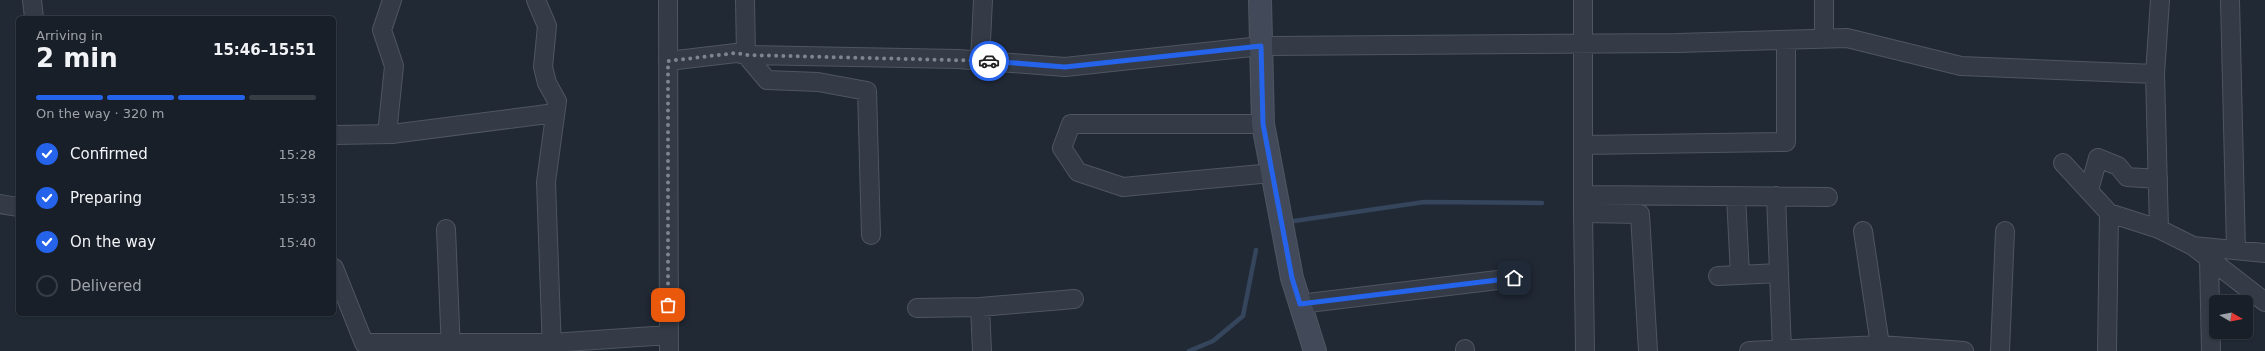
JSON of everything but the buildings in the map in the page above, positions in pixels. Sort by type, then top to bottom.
[{"type":"main road","points":[[1260,0],[1263,124],[1292,278],[1315,351]]},
{"type":"street","points":[[32,0],[34,16]]},
{"type":"street","points":[[387,134],[394,66],[382,30],[392,0]]},
{"type":"street","points":[[536,0],[547,26],[543,67],[547,83],[557,100],[546,182],[552,347]]},
{"type":"street","points":[[336,273],[364,343],[451,348],[552,347],[669,343],[668,0]]},
{"type":"street","points":[[745,0],[746,55],[767,80],[818,82],[867,91],[871,235]]},
{"type":"street","points":[[980,61],[983,0]]},
{"type":"street","points":[[1583,0],[1582,43],[1585,351]]},
{"type":"street","points":[[1824,0],[1824,39]]},
{"type":"street","points":[[2159,229],[2156,74],[2160,0]]},
{"type":"street","points":[[2230,0],[2236,250]]},
{"type":"street","points":[[668,61],[736,53],[746,55],[980,61],[1065,67],[1261,46],[1582,43],[1847,38],[1961,66],[2156,74]]},
{"type":"street","points":[[1583,145],[1786,142],[1786,40]]},
{"type":"street","points":[[336,135],[387,134],[556,113]]},
{"type":"street","points":[[1263,124],[1071,124],[1062,148],[1078,172],[1123,187],[1272,173]]},
{"type":"street","points":[[2089,190],[2098,158],[2118,166],[2127,177],[2158,179]]},
{"type":"street","points":[[2063,163],[2110,214],[2159,229],[2193,246],[2265,302]]},
{"type":"street","points":[[1583,195],[1828,197]]},
{"type":"street","points":[[1736,196],[1740,275]]},
{"type":"street","points":[[1776,196],[1782,350]]},
{"type":"street","points":[[0,204],[16,207]]},
{"type":"street","points":[[1583,213],[1640,214],[1648,351]]},
{"type":"street","points":[[2107,351],[2110,214]]},
{"type":"street","points":[[446,229],[451,348]]},
{"type":"street","points":[[1863,231],[1880,348]]},
{"type":"street","points":[[2000,351],[2005,232]]},
{"type":"street","points":[[2193,246],[2265,253]]},
{"type":"street","points":[[2209,259],[2212,351]]},
{"type":"street","points":[[1718,276],[1779,273]]},
{"type":"street","points":[[1300,304],[1514,278]]},
{"type":"street","points":[[917,308],[980,307],[1074,298]]},
{"type":"street","points":[[980,307],[982,351]]},
{"type":"street","points":[[1749,351],[1880,348],[1964,351]]},
{"type":"waterway","points":[[1294,221],[1424,202],[1542,203]]},
{"type":"waterway","points":[[1189,351],[1213,341],[1243,316],[1256,250]]},
{"type":"way so far","points":[[668,305],[668,61],[736,53],[746,55],[958,59],[989,61]]},
{"type":"route","points":[[989,61],[1065,67],[1261,46],[1263,124],[1292,278],[1300,304],[1514,278]]}]
